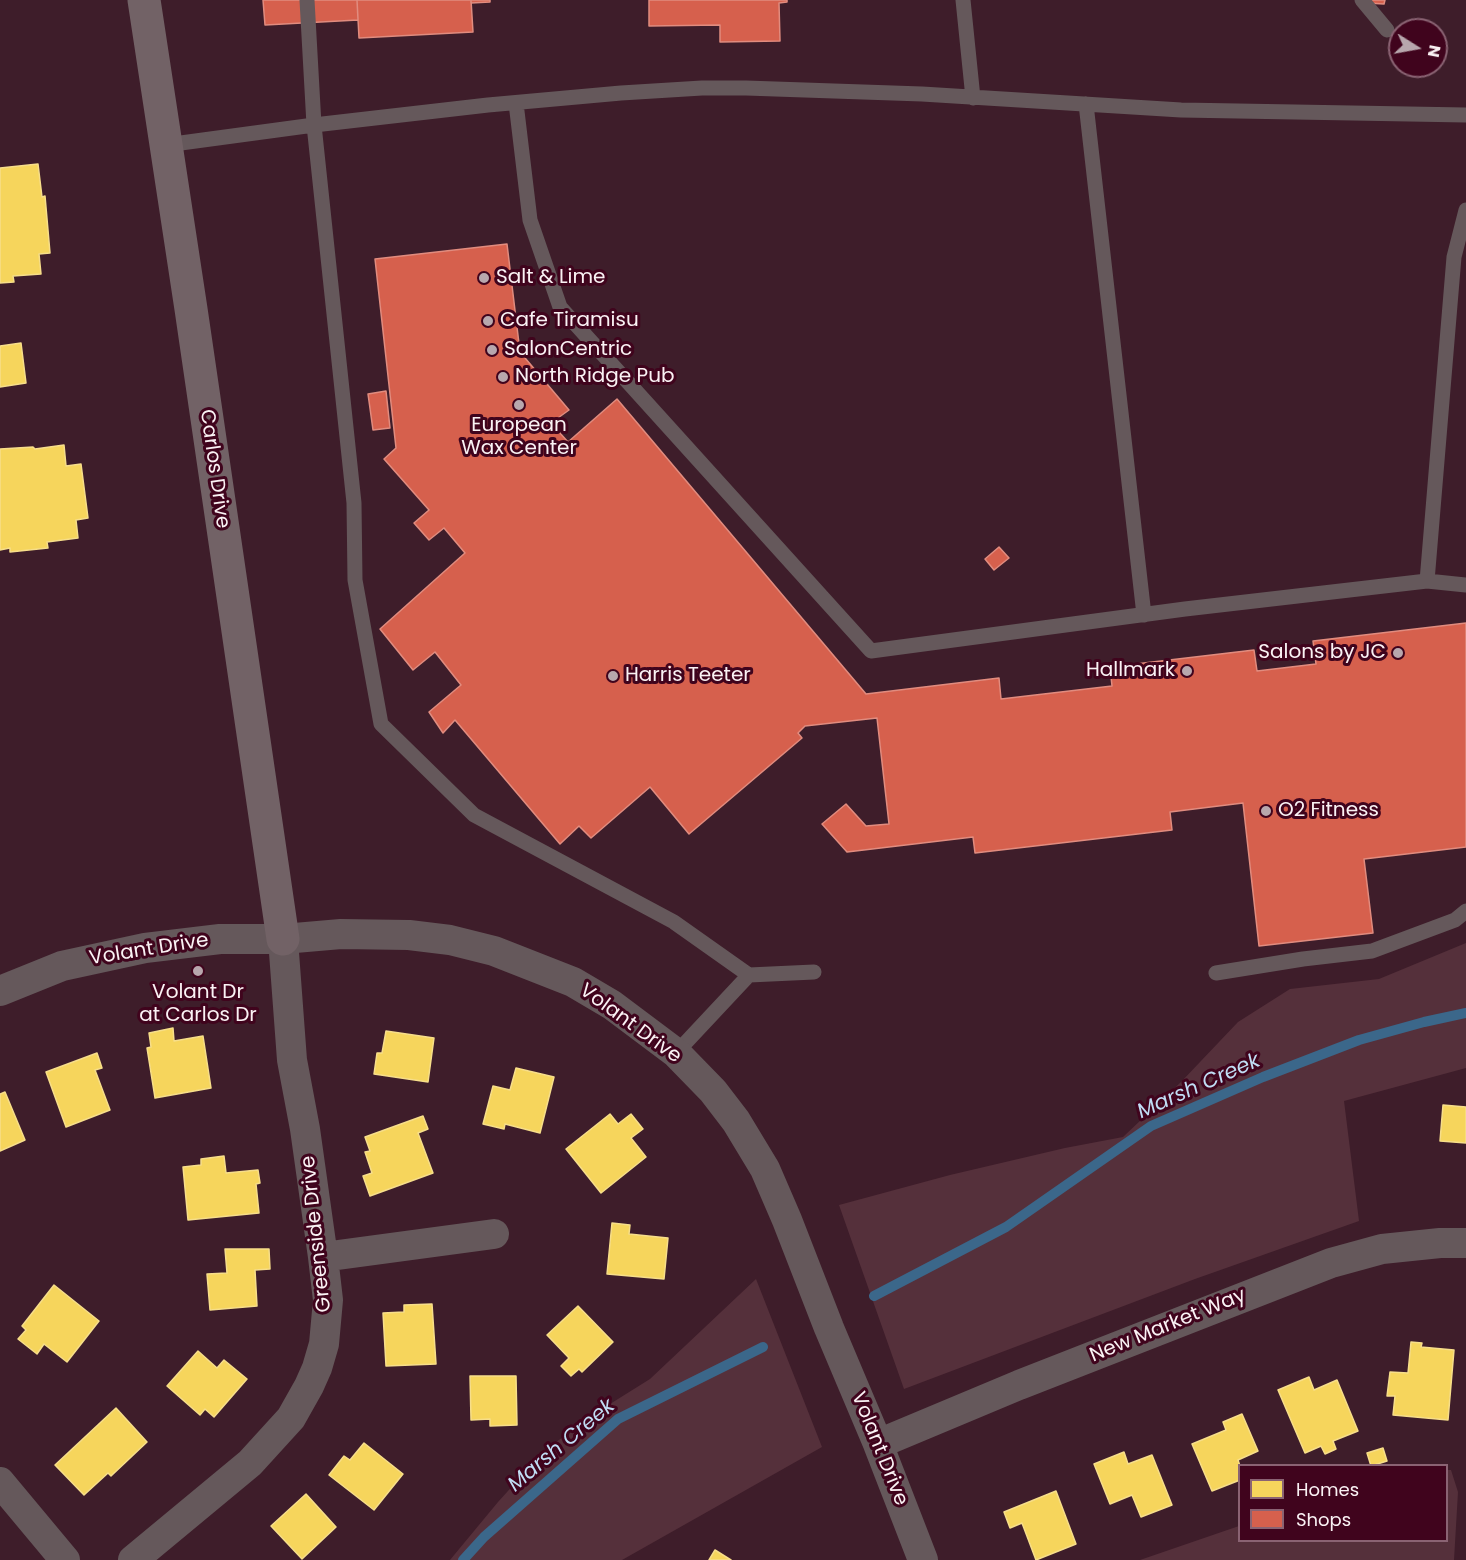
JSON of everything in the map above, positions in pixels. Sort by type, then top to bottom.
[{"type":"street","name":"Carlos Drive","points":[[144,0],[283,939]]},
{"type":"street","name":"Volant Drive","points":[[0,991],[62,966],[145,948],[220,939],[283,939],[341,934],[410,934],[450,940],[494,951],[573,982],[612,1005],[676,1053],[713,1091],[736,1121],[765,1169],[923,1560]]},
{"type":"street","name":"Greenside Drive","points":[[133,1560],[250,1462],[291,1418],[313,1377],[324,1344],[328,1300],[305,1129],[292,1060],[283,939]]},
{"type":"street","points":[[323,1257],[494,1234]]},
{"type":"street","name":"New Market Way","points":[[878,1444],[1018,1385],[1331,1263],[1382,1250],[1440,1243],[1466,1243]]},
{"type":"street","points":[[0,1482],[65,1560]]},
{"type":"lane","points":[[307,0],[314,125],[354,503],[355,580],[381,724],[474,815],[674,922],[749,975],[814,972]]},
{"type":"lane","points":[[963,0],[973,98]]},
{"type":"lane","points":[[1362,0],[1387,30]]},
{"type":"lane","points":[[166,145],[314,125],[516,103],[702,88],[912,94],[1214,111],[1466,115]]},
{"type":"lane","points":[[516,103],[530,220],[560,307],[871,651],[1427,581],[1466,585]]},
{"type":"lane","points":[[1086,104],[1144,615]]},
{"type":"lane","points":[[1427,581],[1454,257],[1466,210]]},
{"type":"lane","points":[[1216,973],[1372,951],[1455,920],[1466,911]]},
{"type":"lane","points":[[676,1053],[749,975]]},
{"type":"shaded area","points":[[1466,943],[1466,1068],[1344,1101],[1359,1221],[1195,1279],[904,1389],[839,1205],[950,1175],[1123,1137],[1181,1082],[1238,1022],[1290,989],[1379,979]]},
{"type":"shaded area","points":[[756,1279],[822,1447],[622,1560],[450,1560],[545,1450],[602,1409],[650,1379]]},
{"type":"shaded area","points":[[1448,1470],[1451,1470],[1458,1492],[1454,1560],[1140,1560],[1238,1526],[1238,1542],[1448,1542]]},
{"type":"building: Homes","points":[[38,164],[42,197],[45,196],[50,253],[39,254],[41,274],[13,276],[14,282],[0,283],[0,168]]},
{"type":"building: Homes","points":[[21,343],[26,383],[0,387],[0,346]]},
{"type":"building: Homes","points":[[64,445],[66,466],[81,464],[88,518],[76,520],[78,538],[47,542],[48,548],[10,552],[10,548],[0,550],[0,449],[33,447],[35,449]]},
{"type":"building: Homes","points":[[173,1028],[174,1041],[203,1036],[211,1088],[155,1098],[147,1048],[151,1047],[149,1033]]},
{"type":"building: Homes","points":[[386,1031],[434,1038],[428,1082],[374,1074],[377,1053],[382,1053]]},
{"type":"building: Homes","points":[[97,1053],[102,1068],[95,1070],[110,1110],[66,1127],[46,1072]]},
{"type":"building: Homes","points":[[516,1068],[554,1077],[540,1133],[505,1124],[504,1129],[483,1124],[493,1086],[510,1090]]},
{"type":"building: Homes","points":[[5,1092],[25,1140],[0,1151],[0,1094]]},
{"type":"building: Homes","points":[[1443,1105],[1466,1107],[1466,1143],[1440,1141]]},
{"type":"building: Homes","points":[[610,1114],[618,1124],[631,1114],[643,1129],[631,1138],[646,1157],[601,1193],[566,1149]]},
{"type":"building: Homes","points":[[423,1116],[428,1129],[418,1133],[433,1173],[370,1196],[363,1176],[372,1173],[365,1152],[370,1151],[365,1137]]},
{"type":"building: Homes","points":[[224,1156],[226,1173],[258,1170],[260,1183],[256,1184],[259,1213],[188,1220],[183,1167],[201,1165],[201,1159]]},
{"type":"building: Homes","points":[[612,1223],[630,1225],[629,1234],[668,1238],[664,1279],[607,1274]]},
{"type":"building: Homes","points":[[225,1249],[269,1249],[270,1269],[255,1270],[257,1306],[210,1310],[207,1274],[227,1273]]},
{"type":"building: Homes","points":[[54,1285],[99,1321],[67,1362],[44,1344],[37,1354],[18,1339],[26,1330],[22,1326]]},
{"type":"building: Homes","points":[[432,1304],[436,1364],[386,1366],[383,1313],[404,1312],[404,1305]]},
{"type":"building: Homes","points":[[578,1306],[613,1342],[582,1372],[579,1369],[571,1376],[561,1366],[569,1358],[547,1335]]},
{"type":"building: Homes","points":[[1411,1342],[1422,1343],[1421,1347],[1454,1350],[1448,1420],[1393,1415],[1395,1396],[1387,1396],[1390,1372],[1408,1373]]},
{"type":"building: Homes","points":[[198,1351],[217,1368],[224,1360],[247,1379],[214,1417],[205,1409],[200,1415],[167,1386]]},
{"type":"building: Homes","points":[[470,1376],[516,1376],[517,1425],[490,1426],[490,1419],[471,1420]]},
{"type":"building: Homes","points":[[1309,1377],[1314,1390],[1337,1380],[1358,1431],[1333,1441],[1336,1449],[1325,1454],[1321,1446],[1305,1453],[1278,1390]]},
{"type":"building: Homes","points":[[116,1408],[147,1442],[111,1476],[108,1473],[84,1495],[55,1465]]},
{"type":"building: Homes","points":[[1242,1414],[1258,1451],[1238,1460],[1238,1481],[1212,1491],[1192,1444],[1226,1430],[1223,1422]]},
{"type":"building: Homes","points":[[364,1443],[403,1474],[374,1510],[329,1475],[344,1456],[350,1460]]},
{"type":"building: Homes","points":[[1383,1448],[1387,1461],[1370,1464],[1367,1453]]},
{"type":"building: Homes","points":[[1124,1452],[1128,1464],[1152,1455],[1172,1505],[1141,1517],[1132,1495],[1110,1504],[1094,1464]]},
{"type":"building: Homes","points":[[1056,1491],[1076,1544],[1036,1560],[1022,1523],[1010,1528],[1004,1512]]},
{"type":"building: Homes","points":[[306,1494],[336,1527],[302,1559],[271,1526]]},
{"type":"building: Homes","points":[[715,1550],[731,1560],[709,1560]]},
{"type":"building: Shops","points":[[263,0],[357,0],[358,20],[265,25]]},
{"type":"building: Shops","points":[[357,0],[471,0],[473,32],[359,38]]},
{"type":"building: Shops","points":[[471,0],[490,0],[490,2],[471,3]]},
{"type":"building: Shops","points":[[649,0],[787,0],[787,2],[779,3],[780,41],[720,42],[720,25],[649,26]]},
{"type":"building: Shops","points":[[1368,0],[1385,0],[1384,4],[1367,3]]},
{"type":"building: Shops","points":[[507,244],[520,352],[569,410],[551,423],[568,442],[617,399],[866,694],[999,678],[1001,699],[1112,686],[1110,667],[1254,650],[1257,671],[1316,664],[1313,641],[1466,623],[1466,847],[1364,859],[1373,933],[1259,946],[1243,803],[1170,812],[1172,830],[975,853],[973,837],[847,852],[822,824],[846,804],[866,826],[889,824],[877,718],[805,726],[798,733],[802,738],[689,834],[650,787],[591,838],[579,826],[560,844],[455,720],[443,733],[429,712],[461,685],[435,652],[413,670],[380,629],[465,553],[444,528],[429,540],[414,523],[429,510],[384,459],[396,448],[375,259]]},
{"type":"building: Shops","points":[[386,391],[390,428],[373,430],[368,394]]},
{"type":"building: Shops","points":[[999,547],[1009,558],[994,570],[985,559]]},
{"type":"waterway","name":"Marsh Creek","points":[[874,1296],[1006,1227],[1151,1126],[1263,1077],[1359,1040],[1466,1013]]},
{"type":"waterway","name":"Marsh Creek","points":[[463,1560],[484,1537],[618,1419],[763,1347]]},
{"type":"place","name":"Salt & Lime","points":[[484,278]]},
{"type":"place","name":"Cafe Tiramisu","points":[[488,321]]},
{"type":"place","name":"SalonCentric","points":[[492,350]]},
{"type":"place","name":"North Ridge Pub","points":[[503,377]]},
{"type":"place","name":"European Wax Center","points":[[519,405]]},
{"type":"place","name":"Salons by JC","points":[[1398,653]]},
{"type":"place","name":"Hallmark","points":[[1187,671]]},
{"type":"place","name":"Harris Teeter","points":[[613,676]]},
{"type":"place","name":"O2 Fitness","points":[[1266,811]]},
{"type":"place","name":"Volant Dr at Carlos Dr","points":[[198,971]]}]
